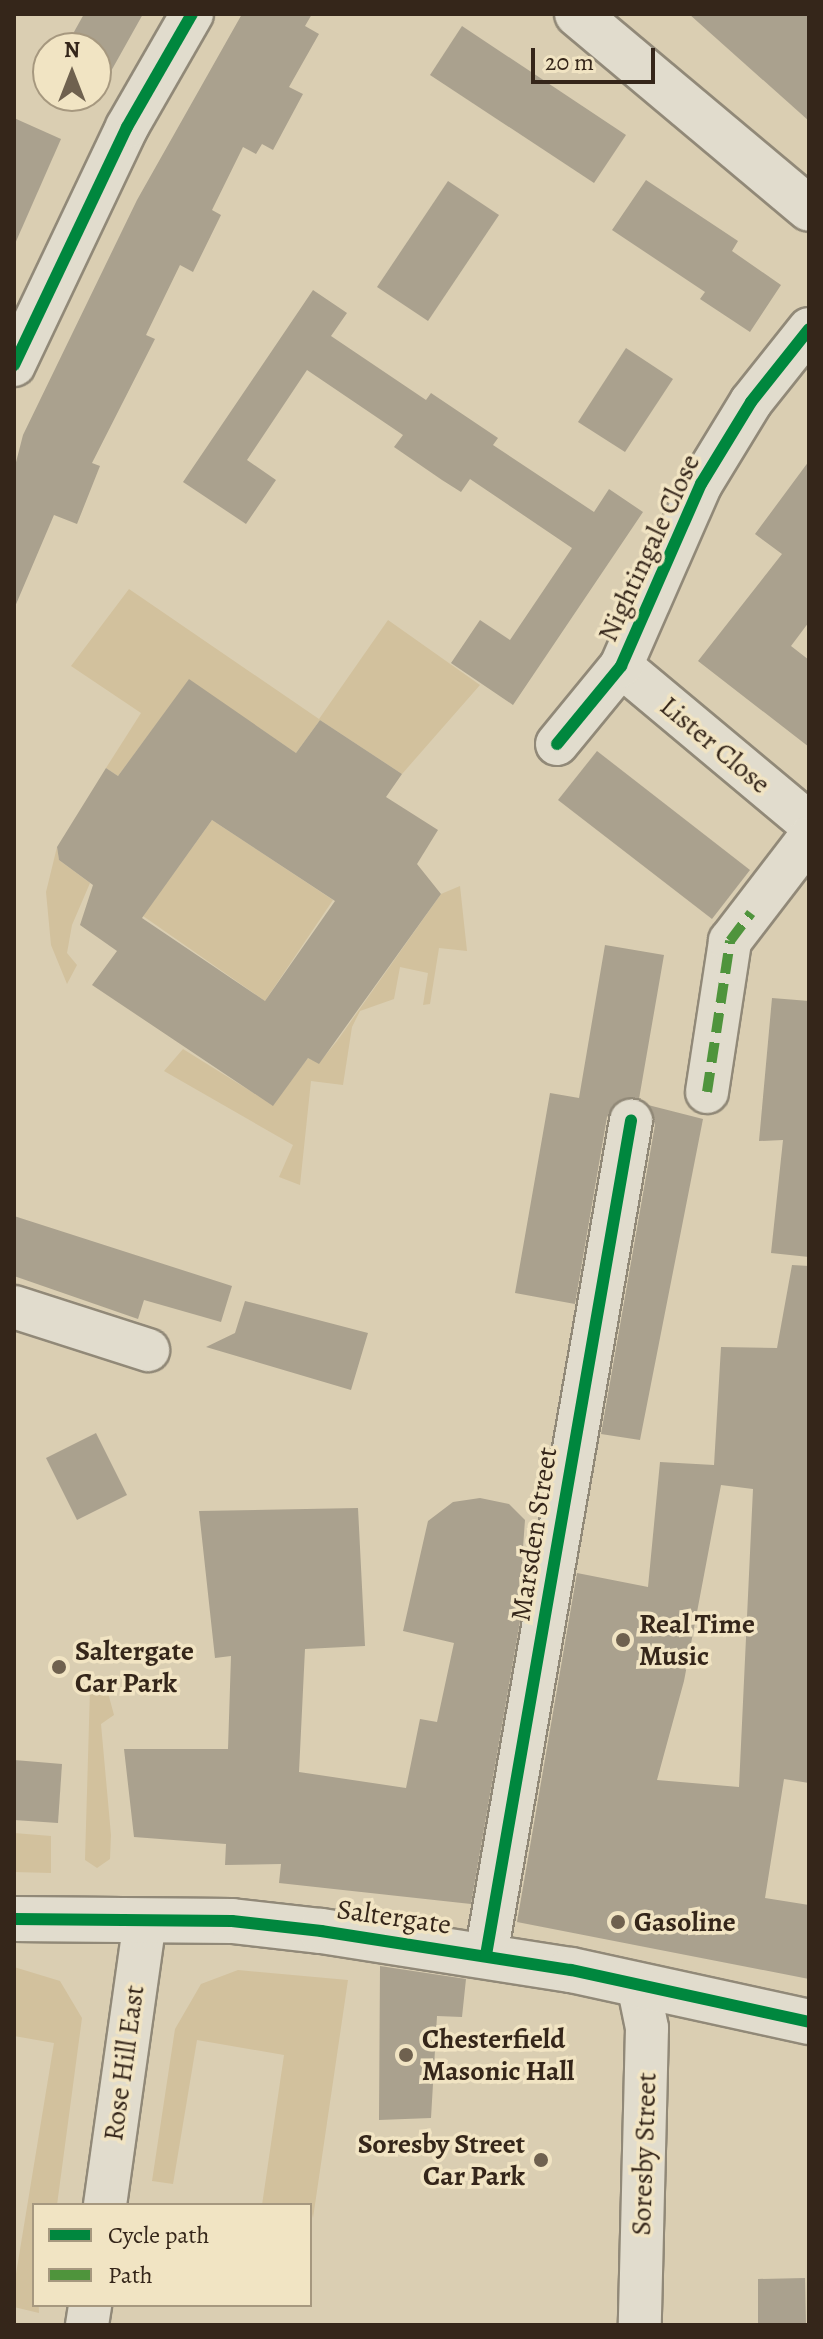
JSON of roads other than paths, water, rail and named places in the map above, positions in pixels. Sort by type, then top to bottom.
[{"type":"street","points":[[14,365],[127,127],[192,14]]},
{"type":"street","points":[[577,14],[809,209]]},
{"type":"street","name":"Nightingale Close","points":[[557,744],[621,666],[701,484],[751,402],[809,329]]},
{"type":"street","name":"Lister Close","points":[[621,666],[809,823]]},
{"type":"street","points":[[707,1092],[730,941],[809,838]]},
{"type":"street","name":"Marsden Street","points":[[486,1955],[631,1121]]},
{"type":"street","points":[[14,1307],[148,1350]]},
{"type":"street","name":"Saltergate","points":[[14,1919],[232,1921],[486,1955],[638,1984],[809,2022]]},
{"type":"street","name":"Rose Hill East","points":[[105,2203],[145,1921]]},
{"type":"street","name":"Soresby Street","points":[[638,1984],[647,2028],[640,2325]]},
{"type":"place","name":"Real Time Music","points":[[623,1640]]},
{"type":"place","name":"Saltergate Car Park","points":[[59,1667]]},
{"type":"place","name":"Gasoline","points":[[618,1922]]},
{"type":"place","name":"Chesterfield Masonic Hall","points":[[406,2055]]},
{"type":"place","name":"Soresby Street Car Park","points":[[541,2160]]}]
